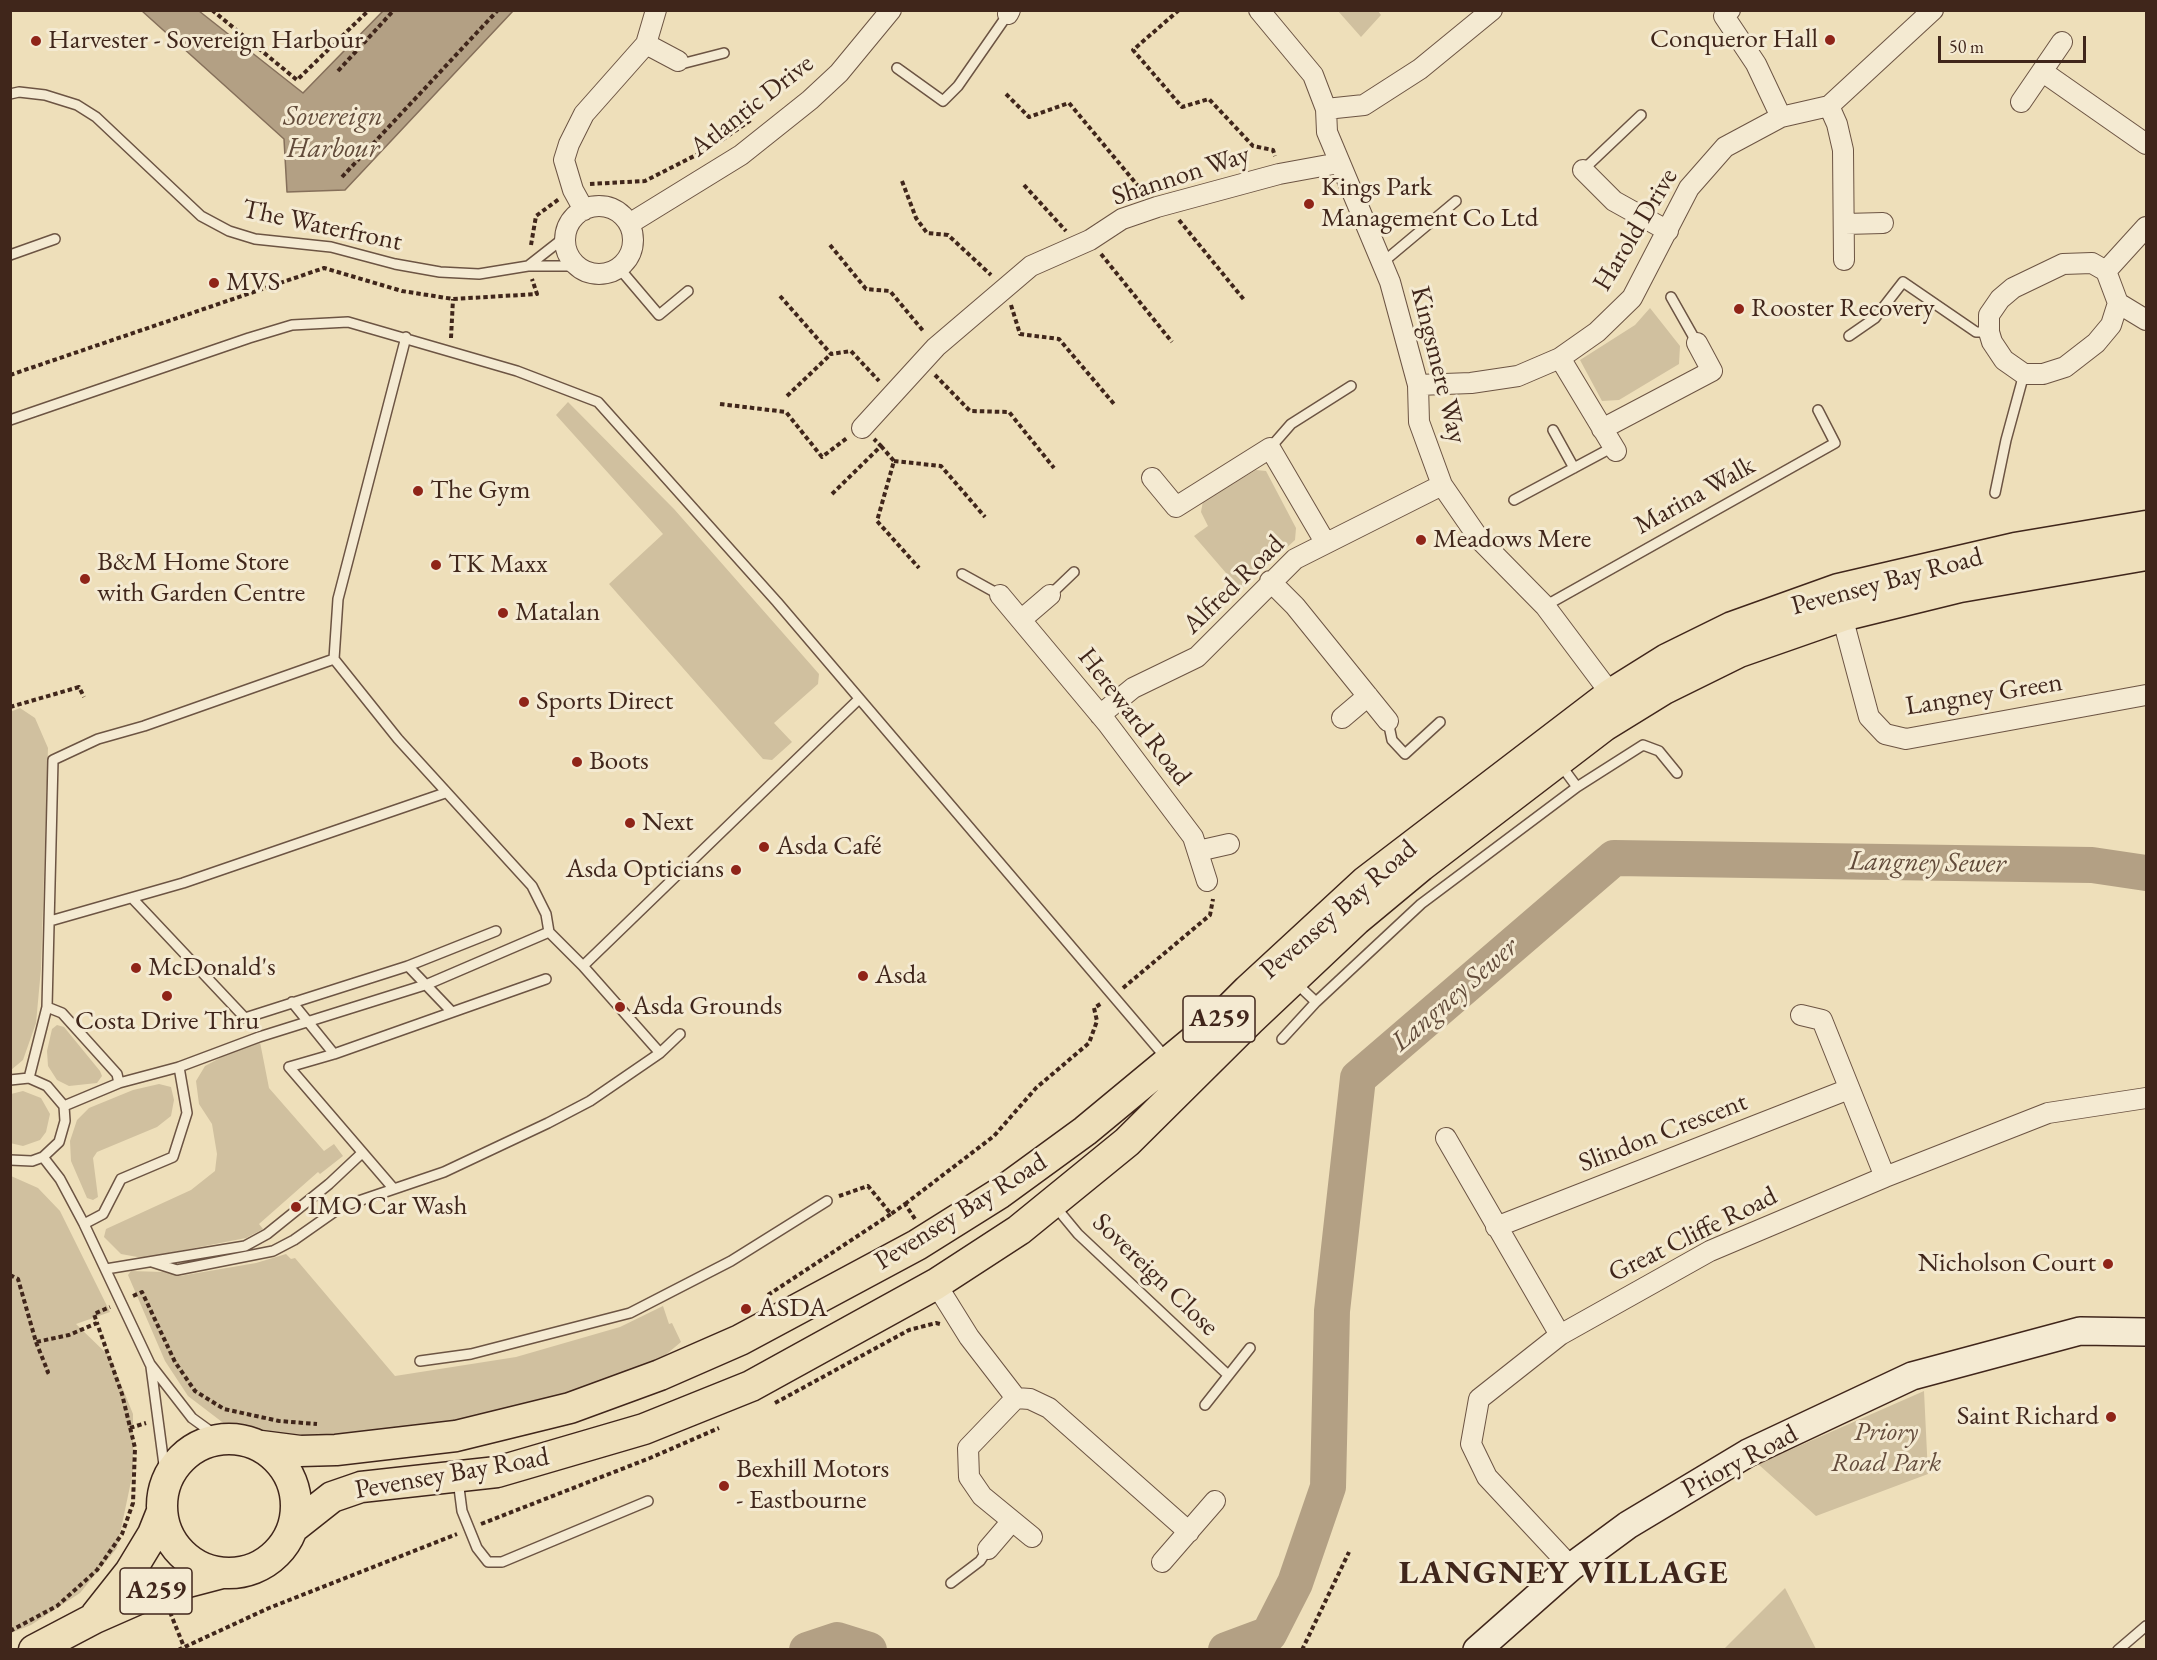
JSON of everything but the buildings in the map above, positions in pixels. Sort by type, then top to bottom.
[{"type":"main road","name":"Pevensey Bay Road","points":[[261,1446],[300,1451],[336,1450],[456,1436],[570,1408],[660,1375],[740,1340],[927,1238],[1009,1186],[1085,1131],[1170,1063],[1365,882],[1611,694],[1666,659],[1732,627],[1838,589],[2015,548],[2146,526]]},
{"type":"main road","name":"Pevensey Bay Road","points":[[294,1527],[332,1497],[361,1487],[497,1472],[644,1429],[742,1390],[936,1284],[1019,1230],[1054,1204],[1127,1142],[1292,980],[1356,920],[1421,866],[1604,726],[1664,689],[1739,652],[1842,616],[1960,587],[2146,555]]},
{"type":"main road","points":[[221,1439],[237,1439],[261,1446],[283,1465],[293,1484],[297,1505],[294,1527],[285,1544],[272,1559],[254,1569],[234,1574],[196,1565],[180,1553],[169,1538],[161,1514],[166,1480],[175,1465],[188,1453],[203,1444],[221,1439]]},
{"type":"main road","name":"A259","points":[[94,1618],[129,1572],[153,1534],[161,1514]]},
{"type":"main road","name":"A259","points":[[34,1650],[94,1618],[161,1589],[222,1573]]},
{"type":"street","points":[[584,210],[573,190],[564,160],[584,114],[646,44],[656,10]]},
{"type":"street","name":"Atlantic Drive","points":[[629,224],[741,155],[810,100],[852,58],[891,10]]},
{"type":"street","name":"Kingsmere Way","points":[[1259,10],[1312,75],[1326,109],[1327,132],[1390,282],[1418,385],[1419,422],[1442,485],[1480,540],[1545,606],[1611,694]]},
{"type":"street","points":[[1326,109],[1364,105],[1420,69],[1492,10]]},
{"type":"street","points":[[1730,10],[1724,16],[1756,64],[1781,117]]},
{"type":"street","name":"Harold Drive","points":[[1418,385],[1471,383],[1518,376],[1560,358],[1597,332],[1632,298],[1689,188],[1725,147],[1781,117],[1829,106],[1933,10]]},
{"type":"street","points":[[2021,102],[2062,42]]},
{"type":"street","points":[[646,44],[678,61]]},
{"type":"street","points":[[2043,72],[2146,144]]},
{"type":"street","points":[[1829,106],[1837,124],[1843,150],[1844,260]]},
{"type":"street","name":"Shannon Way","points":[[862,428],[924,363],[936,347],[1004,286],[1031,266],[1084,242],[1122,219],[1205,192],[1279,174],[1339,163]]},
{"type":"street","points":[[1583,170],[1614,201],[1668,231]]},
{"type":"street","points":[[604,207],[623,216],[629,224],[633,243],[631,253],[619,268],[597,274],[586,272],[569,258],[565,237],[568,226],[584,210],[604,207]]},
{"type":"street","points":[[1845,224],[1883,223]]},
{"type":"street","points":[[2106,271],[2146,227]]},
{"type":"street","points":[[2118,303],[2111,325],[2096,342],[2065,367],[2043,374],[2024,375],[2004,360],[1992,342],[1989,332],[1989,315],[2000,299],[2013,288],[2063,264],[2092,262],[2106,271],[2118,303],[2146,320]]},
{"type":"street","points":[[1602,429],[1712,371],[1697,344]]},
{"type":"street","points":[[1560,358],[1615,449]]},
{"type":"street","points":[[1152,478],[1176,507],[1270,448],[1325,542]]},
{"type":"street","name":"Alfred Road","points":[[1100,715],[1133,688],[1197,657],[1270,581],[1295,559],[1442,485]]},
{"type":"street","points":[[1270,581],[1295,606],[1388,722]]},
{"type":"street","name":"Hereward Road","points":[[1000,595],[1100,715],[1193,837],[1207,881]]},
{"type":"street","points":[[1022,619],[1050,595]]},
{"type":"street","name":"Langney Green","points":[[1842,616],[1869,717],[1886,734],[1906,739],[2146,695]]},
{"type":"street","points":[[1342,718],[1368,696]]},
{"type":"street","points":[[1198,851],[1229,844]]},
{"type":"street","points":[[1801,1015],[1822,1020],[1885,1177]]},
{"type":"street","name":"Slindon Crescent","points":[[1496,1227],[1849,1089]]},
{"type":"street","name":"Great Cliffe Road","points":[[1571,1567],[1487,1477],[1471,1444],[1479,1399],[1560,1335],[1710,1251],[1885,1177],[2048,1113],[2146,1098]]},
{"type":"street","points":[[1446,1138],[1560,1335]]},
{"type":"street","points":[[936,1284],[960,1322],[1016,1398],[1030,1400],[1049,1408],[1189,1532]]},
{"type":"street","name":"Priory Road","points":[[1477,1650],[1571,1567],[1628,1525],[1748,1453],[1912,1376],[2080,1331],[2146,1332]]},
{"type":"street","points":[[1016,1398],[968,1448],[969,1477],[982,1496],[1032,1537]]},
{"type":"street","points":[[1162,1562],[1215,1501]]},
{"type":"street","points":[[988,1549],[1012,1521]]},
{"type":"lane","points":[[897,68],[943,101],[958,86],[1009,12]]},
{"type":"lane","points":[[678,61],[685,63],[724,53]]},
{"type":"lane","name":"The Waterfront","points":[[10,94],[19,92],[45,95],[77,105],[96,117],[201,216],[229,231],[255,239],[331,247],[395,264],[440,272],[479,274],[528,266],[576,266]]},
{"type":"lane","points":[[1583,170],[1641,115]]},
{"type":"lane","points":[[1382,263],[1456,201]]},
{"type":"lane","name":"The Waterfront","points":[[528,266],[565,237]]},
{"type":"lane","points":[[10,255],[55,239]]},
{"type":"lane","points":[[619,268],[659,315],[688,291]]},
{"type":"lane","points":[[1849,336],[1875,318],[1903,282],[1976,332],[1989,332]]},
{"type":"lane","points":[[1671,297],[1697,344]]},
{"type":"lane","points":[[10,420],[149,370],[292,325],[348,322],[406,337],[546,381],[598,402],[673,483],[1170,1063]]},
{"type":"lane","points":[[406,337],[338,598],[334,659],[445,793],[532,886],[546,914],[549,932],[583,966],[660,1053]]},
{"type":"lane","points":[[1995,493],[2006,440],[2024,375]]},
{"type":"lane","points":[[1270,448],[1291,424],[1351,386]]},
{"type":"lane","name":"Marina Walk","points":[[1545,606],[1835,443],[1818,410]]},
{"type":"lane","points":[[1553,430],[1574,468]]},
{"type":"lane","points":[[1514,500],[1615,449]]},
{"type":"lane","points":[[1050,595],[1074,572]]},
{"type":"lane","points":[[962,574],[1000,595]]},
{"type":"lane","points":[[29,1078],[47,1007],[53,760],[98,739],[135,729],[334,659]]},
{"type":"lane","points":[[583,966],[859,699]]},
{"type":"lane","points":[[1388,722],[1392,740],[1405,754],[1440,722]]},
{"type":"lane","points":[[1281,1039],[1316,1002],[1421,904],[1577,787],[1643,745],[1659,751],[1677,773]]},
{"type":"lane","points":[[1559,762],[1577,787]]},
{"type":"lane","points":[[50,921],[132,898],[445,793]]},
{"type":"lane","points":[[132,898],[245,1018],[408,966],[496,931]]},
{"type":"lane","points":[[64,1106],[119,1083],[179,1067],[308,1021],[428,984],[549,932]]},
{"type":"lane","points":[[408,966],[428,984],[451,1011]]},
{"type":"lane","points":[[393,1188],[289,1067],[334,1054],[546,979]]},
{"type":"lane","points":[[1292,980],[1316,1002]]},
{"type":"lane","points":[[292,1002],[334,1054]]},
{"type":"lane","points":[[47,1007],[62,1013],[117,1074],[119,1083]]},
{"type":"lane","points":[[152,1262],[177,1270],[273,1251],[306,1232],[341,1207],[444,1172],[590,1101],[660,1053],[680,1034]]},
{"type":"lane","points":[[84,1224],[103,1214],[121,1179],[173,1157],[187,1113],[179,1067]]},
{"type":"lane","points":[[10,1080],[29,1078],[47,1086],[64,1106],[63,1131],[59,1142],[43,1157],[32,1161],[10,1160]]},
{"type":"lane","points":[[106,1269],[244,1246],[276,1227],[329,1184],[362,1153]]},
{"type":"lane","points":[[43,1157],[60,1179],[84,1224],[128,1322],[150,1364],[192,1418],[221,1439]]},
{"type":"lane","points":[[420,1361],[471,1354],[630,1313],[731,1261],[827,1201]]},
{"type":"lane","name":"Sovereign Close","points":[[1054,1204],[1085,1241],[1228,1375]]},
{"type":"lane","name":"Sovereign Close","points":[[1205,1405],[1250,1348]]},
{"type":"lane","points":[[150,1364],[166,1480]]},
{"type":"lane","points":[[458,1478],[462,1511],[477,1548],[488,1562],[502,1562],[648,1501]]},
{"type":"lane","points":[[951,1583],[980,1561],[988,1549]]},
{"type":"lane","points":[[2118,1650],[2146,1626]]},
{"type":"path","points":[[212,10],[297,80],[369,10]]},
{"type":"path","points":[[338,71],[394,10]]},
{"type":"path","points":[[342,177],[498,10]]},
{"type":"path","points":[[1179,10],[1133,50],[1182,108],[1209,99],[1253,146],[1273,150],[1279,174]]},
{"type":"path","points":[[1006,94],[1029,117],[1069,103],[1245,301]]},
{"type":"path","points":[[10,375],[324,268],[402,291],[453,299],[537,294],[528,266],[536,216],[573,190],[592,183],[645,181],[710,148],[754,117]]},
{"type":"path","points":[[902,181],[916,218],[927,232],[948,235],[1004,286],[1020,334],[1059,339],[1114,404]]},
{"type":"path","points":[[1024,185],[1084,242],[1172,342]]},
{"type":"path","points":[[830,245],[866,289],[890,291],[936,347]]},
{"type":"path","points":[[780,296],[831,354]]},
{"type":"path","points":[[451,351],[453,299]]},
{"type":"path","points":[[787,396],[831,354],[851,351],[892,395]]},
{"type":"path","points":[[924,363],[970,411],[1009,411],[1054,468]]},
{"type":"path","points":[[720,404],[786,412],[822,457],[862,428],[894,461],[940,466],[985,517]]},
{"type":"path","points":[[832,494],[881,446]]},
{"type":"path","points":[[894,461],[877,521],[919,568]]},
{"type":"path","points":[[10,707],[79,687],[84,697]]},
{"type":"path","points":[[827,1201],[868,1186],[891,1215],[994,1136],[1036,1088],[1089,1043],[1097,1021],[1095,1008],[1114,996],[1210,915],[1213,896],[1207,881]]},
{"type":"path","points":[[905,1204],[927,1238]]},
{"type":"path","points":[[10,1275],[18,1279],[36,1342],[48,1372],[44,1374]]},
{"type":"path","points":[[10,1632],[57,1606],[97,1570],[122,1533],[133,1503],[135,1448],[122,1394],[93,1314]]},
{"type":"path","points":[[771,1405],[909,1330],[936,1323],[948,1328],[960,1322]]},
{"type":"path","points":[[36,1342],[69,1335],[97,1323]]},
{"type":"path","points":[[178,1650],[269,1608],[650,1458],[721,1427]]},
{"type":"path","points":[[1302,1650],[1349,1552]]},
{"type":"green space","points":[[1338,11],[1378,11],[1381,15],[1361,37]]},
{"type":"green space","points":[[1650,308],[1680,346],[1679,364],[1619,400],[1602,401],[1580,360],[1635,325]]},
{"type":"green space","points":[[568,402],[674,509],[819,674],[818,684],[774,723],[792,742],[772,760],[763,759],[609,584],[663,534],[556,415]]},
{"type":"green space","points":[[1256,470],[1266,471],[1296,528],[1295,540],[1239,589],[1231,585],[1226,573],[1194,536],[1208,526],[1201,512],[1203,501]]},
{"type":"green space","points":[[20,708],[35,718],[48,748],[41,969],[36,1023],[23,1060],[11,1070],[10,712]]},
{"type":"green space","points":[[57,1025],[64,1027],[100,1071],[102,1076],[97,1083],[69,1086],[57,1080],[48,1066],[47,1051],[52,1029]]},
{"type":"green space","points":[[259,1037],[269,1088],[324,1151],[334,1144],[343,1156],[320,1174],[318,1172],[259,1224],[263,1229],[246,1238],[143,1258],[121,1254],[104,1237],[106,1229],[191,1190],[215,1171],[217,1154],[212,1124],[199,1104],[196,1081],[205,1066]]},
{"type":"green space","points":[[159,1084],[171,1087],[174,1100],[171,1116],[157,1127],[97,1152],[93,1158],[98,1197],[93,1200],[87,1198],[71,1161],[70,1141],[77,1120],[89,1108],[133,1090]]},
{"type":"green space","points":[[23,1091],[41,1098],[50,1114],[46,1132],[40,1140],[23,1146],[10,1143],[11,1094]]},
{"type":"green space","points":[[11,1176],[38,1188],[60,1211],[110,1312],[76,1324],[110,1357],[133,1414],[133,1472],[117,1548],[80,1593],[31,1625],[11,1633]]},
{"type":"green space","points":[[286,1254],[291,1259],[295,1258],[395,1376],[516,1357],[620,1327],[663,1306],[669,1324],[672,1323],[681,1342],[656,1363],[504,1415],[372,1435],[287,1436],[226,1425],[188,1396],[165,1361],[128,1275],[131,1271],[163,1272],[180,1276],[256,1263]]},
{"type":"green space","name":"Priory Road Park","points":[[1924,1391],[1928,1474],[1816,1516],[1758,1464]]},
{"type":"green space","points":[[1785,1588],[1816,1649],[1724,1649]]},
{"type":"water","name":"Sovereign Harbour","points":[[142,11],[199,11],[303,93],[383,11],[513,11],[345,190],[287,192],[284,139]]},
{"type":"waterway","name":"Langney Sewer","points":[[1226,1650],[1269,1634],[1295,1583],[1328,1487],[1332,1311],[1358,1078],[1614,858],[2092,865],[2146,873]]},
{"type":"waterway","name":"Langney Sewer","points":[[807,1650],[837,1640],[869,1650]]},
{"type":"place","name":"Conqueror Hall","points":[[1830,40]]},
{"type":"place","name":"Harvester - Sovereign Harbour","points":[[36,41]]},
{"type":"place","name":"Kings Park Management Co Ltd","points":[[1309,204]]},
{"type":"place","name":"MVS","points":[[214,283]]},
{"type":"place","name":"Rooster Recovery","points":[[1739,309]]},
{"type":"place","name":"The Gym","points":[[418,491]]},
{"type":"place","name":"Meadows Mere","points":[[1421,540]]},
{"type":"place","name":"TK Maxx","points":[[436,565]]},
{"type":"place","name":"B&M Home Store with Garden Centre","points":[[85,579]]},
{"type":"place","name":"Matalan","points":[[503,613]]},
{"type":"place","name":"Sports Direct","points":[[524,702]]},
{"type":"place","name":"Boots","points":[[577,762]]},
{"type":"place","name":"Next","points":[[630,823]]},
{"type":"place","name":"Asda Café","points":[[764,847]]},
{"type":"place","name":"Asda Opticians","points":[[736,870]]},
{"type":"place","name":"McDonald's","points":[[136,968]]},
{"type":"place","name":"Asda","points":[[863,976]]},
{"type":"place","name":"Costa Drive Thru","points":[[167,996]]},
{"type":"place","name":"Asda Grounds","points":[[620,1007]]},
{"type":"place","name":"IMO Car Wash","points":[[296,1207]]},
{"type":"place","name":"Nicholson Court","points":[[2108,1264]]},
{"type":"place","name":"ASDA","points":[[746,1309]]},
{"type":"place","name":"Saint Richard","points":[[2111,1417]]},
{"type":"place","name":"Bexhill Motors - Eastbourne","points":[[724,1486]]},
{"type":"district","name":"LANGNEY VILLAGE","points":[[1564,1574]]}]
